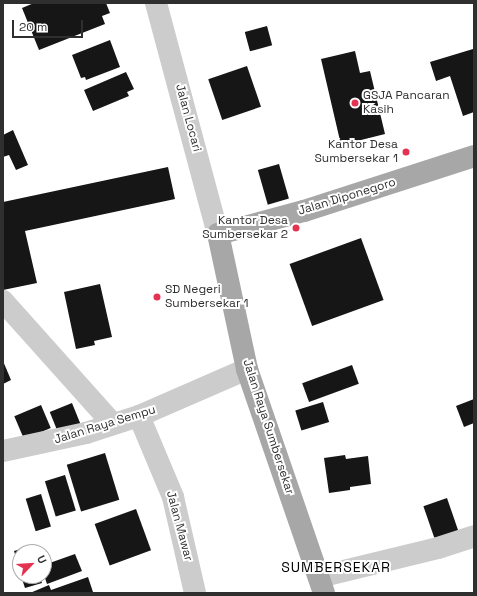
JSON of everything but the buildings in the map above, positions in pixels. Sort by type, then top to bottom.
[{"type":"main road","name":"Jalan Diponegoro","points":[[218,234],[304,211],[474,156]]},
{"type":"main road","name":"Jalan Raya Sumbersekar","points":[[218,234],[247,370],[321,585]]},
{"type":"street","name":"Jalan Locari","points":[[156,3],[218,234]]},
{"type":"street","points":[[3,302],[113,424]]},
{"type":"street","name":"Jalan Raya Sempu","points":[[3,451],[86,433],[139,416],[247,370]]},
{"type":"street","name":"Jalan Mawar","points":[[139,416],[173,497],[195,593]]},
{"type":"street","points":[[321,585],[474,536]]},
{"type":"place","name":"GSJA Pancaran Kasih","points":[[355,103]]},
{"type":"place","name":"Kantor Desa Sumbersekar 1","points":[[406,152]]},
{"type":"place","name":"Kantor Desa Sumbersekar 2","points":[[296,228]]},
{"type":"place","name":"SD Negeri Sumbersekar 1","points":[[157,297]]},
{"type":"district","name":"SUMBERSEKAR","points":[[336,567]]}]
